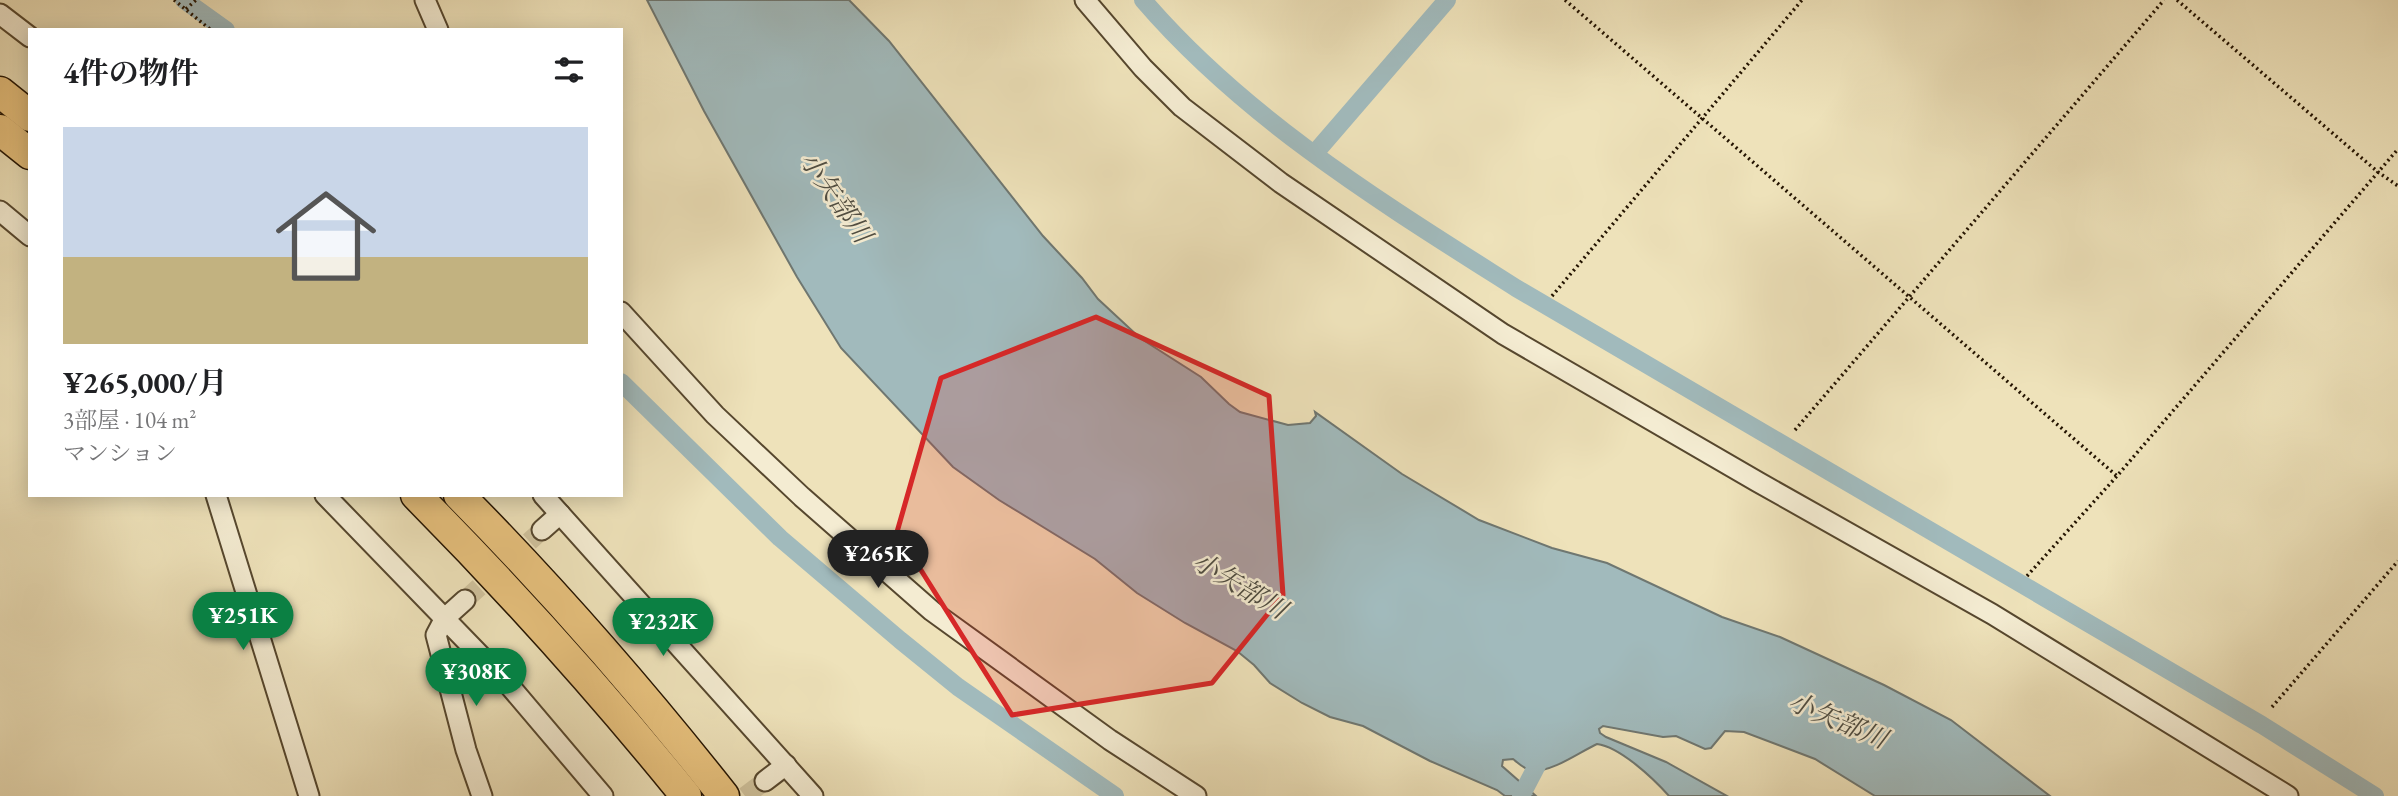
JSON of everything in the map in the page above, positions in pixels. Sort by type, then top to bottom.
[{"type":"highway","points":[[0,92],[28,114]]},
{"type":"highway","points":[[0,130],[28,151]]},
{"type":"highway","points":[[418,497],[567,654],[686,796]]},
{"type":"highway","points":[[461,497],[593,639],[727,796]]},
{"type":"street","points":[[425,0],[437,28]]},
{"type":"street","points":[[1085,0],[1143,68],[1182,107],[1281,183],[1503,334],[1992,614],[2288,796]]},
{"type":"street","points":[[0,14],[28,35]]},
{"type":"street","points":[[0,211],[28,234]]},
{"type":"street","points":[[623,314],[716,415],[802,497],[932,611],[1110,740],[1196,796]]},
{"type":"street","points":[[217,497],[309,796]]},
{"type":"street","points":[[327,497],[508,684],[603,796]]},
{"type":"street","points":[[545,497],[813,796]]},
{"type":"street","points":[[542,530],[560,514]]},
{"type":"street","points":[[465,600],[445,618],[436,635],[466,750],[482,796]]},
{"type":"street","points":[[765,781],[786,765]]},
{"type":"path","points":[[174,0],[209,28]]},
{"type":"path","points":[[1565,0],[2117,476]]},
{"type":"path","points":[[1552,296],[1801,0]]},
{"type":"path","points":[[1795,430],[2164,0]]},
{"type":"path","points":[[2177,0],[2378,172],[2398,186]]},
{"type":"path","points":[[187,8],[195,1]]},
{"type":"path","points":[[2028,576],[2398,149]]},
{"type":"path","points":[[2272,707],[2398,561]]},
{"type":"highlighted area","points":[[1096,317],[1269,396],[1283,595],[1212,683],[1012,715],[897,532],[941,378]]},
{"type":"water","name":"小矢部川","points":[[647,0],[849,0],[889,41],[1043,236],[1098,299],[1140,338],[1201,377],[1240,412],[1288,425],[1310,423],[1316,416],[1315,412],[1402,474],[1479,520],[1552,548],[1607,563],[1722,617],[1780,637],[1884,685],[1951,720],[2050,796],[1875,796],[1815,759],[1744,732],[1725,731],[1711,748],[1705,749],[1676,736],[1663,737],[1603,726],[1599,729],[1600,733],[1606,737],[1666,762],[1727,796],[1669,796],[1626,757],[1597,744],[1557,765],[1541,770],[1527,769],[1513,759],[1503,760],[1502,766],[1536,796],[1505,796],[1363,726],[1330,717],[1302,703],[1270,683],[1237,651],[1137,593],[1095,559],[999,500],[953,467],[841,348],[797,277],[704,111]]},
{"type":"waterway","points":[[184,0],[223,28]]},
{"type":"waterway","points":[[1143,0],[1226,84],[1271,122],[1367,192],[1516,288],[2262,725],[2375,796]]},
{"type":"waterway","points":[[1315,153],[1447,0]]},
{"type":"waterway","points":[[623,384],[780,538],[900,640],[958,687],[1115,796]]},
{"type":"waterway","points":[[1521,796],[1545,750]]},
{"type":"tunnel","points":[[465,600],[542,530]]},
{"type":"tunnel","points":[[745,796],[765,781]]}]
